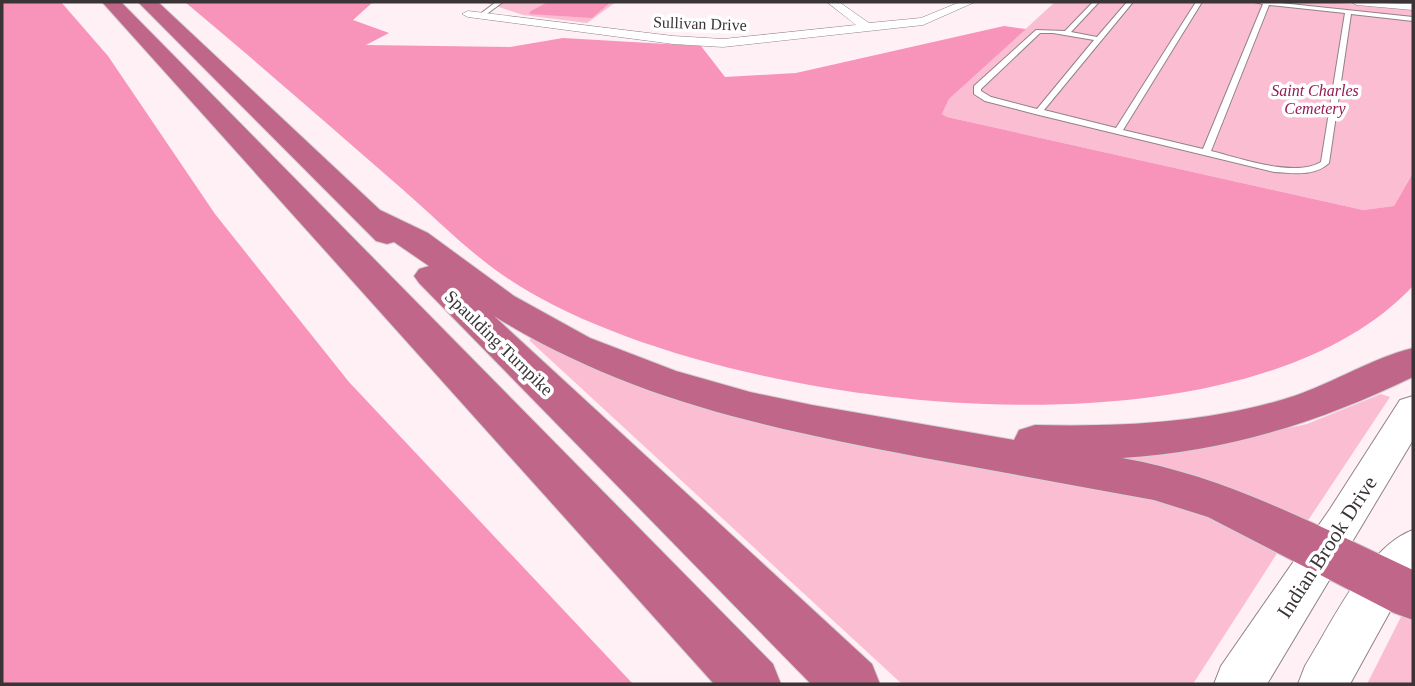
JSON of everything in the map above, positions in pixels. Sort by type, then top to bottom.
[{"type":"highway","points":[[111,2],[752,684]]},
{"type":"highway","name":"Spaulding Turnpike","points":[[147,2],[851,684]]},
{"type":"highway","points":[[370,217],[416,240],[501,304],[539,327],[611,362],[750,407],[812,421],[1154,482],[1223,503],[1324,552],[1403,576]]},
{"type":"highway","points":[[935,443],[1097,442],[1213,431],[1309,407],[1413,361]]},
{"type":"main road","name":"Indian Brook Drive","points":[[1239,684],[1413,409]]},
{"type":"main road","points":[[1323,684],[1403,576]]},
{"type":"street","points":[[832,2],[868,28]]},
{"type":"street","name":"Sullivan Drive","points":[[468,14],[673,40],[739,42],[923,21],[969,2]]},
{"type":"street","points":[[1357,2],[1413,6]]},
{"type":"lane","points":[[482,15],[500,2]]},
{"type":"lane","points":[[1067,33],[1096,2]]},
{"type":"lane","points":[[1038,112],[1130,2]]},
{"type":"lane","points":[[1118,131],[1199,2]]},
{"type":"lane","points":[[1257,2],[1413,19]]},
{"type":"lane","points":[[1206,152],[1267,3]]},
{"type":"lane","points":[[1098,39],[1038,31],[977,88],[978,96],[1274,169],[1306,170],[1319,168],[1325,163],[1348,12]]},
{"type":"green space","points":[[484,2],[616,2],[587,23],[523,15]]},
{"type":"green space","name":"Saint Charles Cemetery","points":[[1055,2],[1329,2],[1413,10],[1413,173],[1394,206],[1363,210],[942,114],[949,99]]},
{"type":"green space","points":[[536,336],[568,352],[1179,498],[1277,551],[1276,555],[1193,684],[902,684],[529,340]]},
{"type":"green space","points":[[1381,394],[1390,397],[1305,525],[1094,460],[1307,424]]},
{"type":"green space","points":[[1403,613],[1413,619],[1413,684],[1367,684]]},
{"type":"shaded area","points":[[2,2],[61,2],[108,56],[215,214],[349,382],[633,684],[2,684]]},
{"type":"shaded area","points":[[185,2],[373,2],[353,20],[389,33],[366,45],[510,47],[563,38],[701,46],[725,77],[796,73],[1004,26],[1026,29],[949,99],[942,114],[1363,210],[1394,206],[1413,173],[1413,286],[1332,345],[1227,383],[1105,402],[974,404],[843,391],[718,365],[607,329],[518,285],[472,251]]},
{"type":"shaded area","points":[[548,2],[611,2],[592,18],[529,14]]}]
